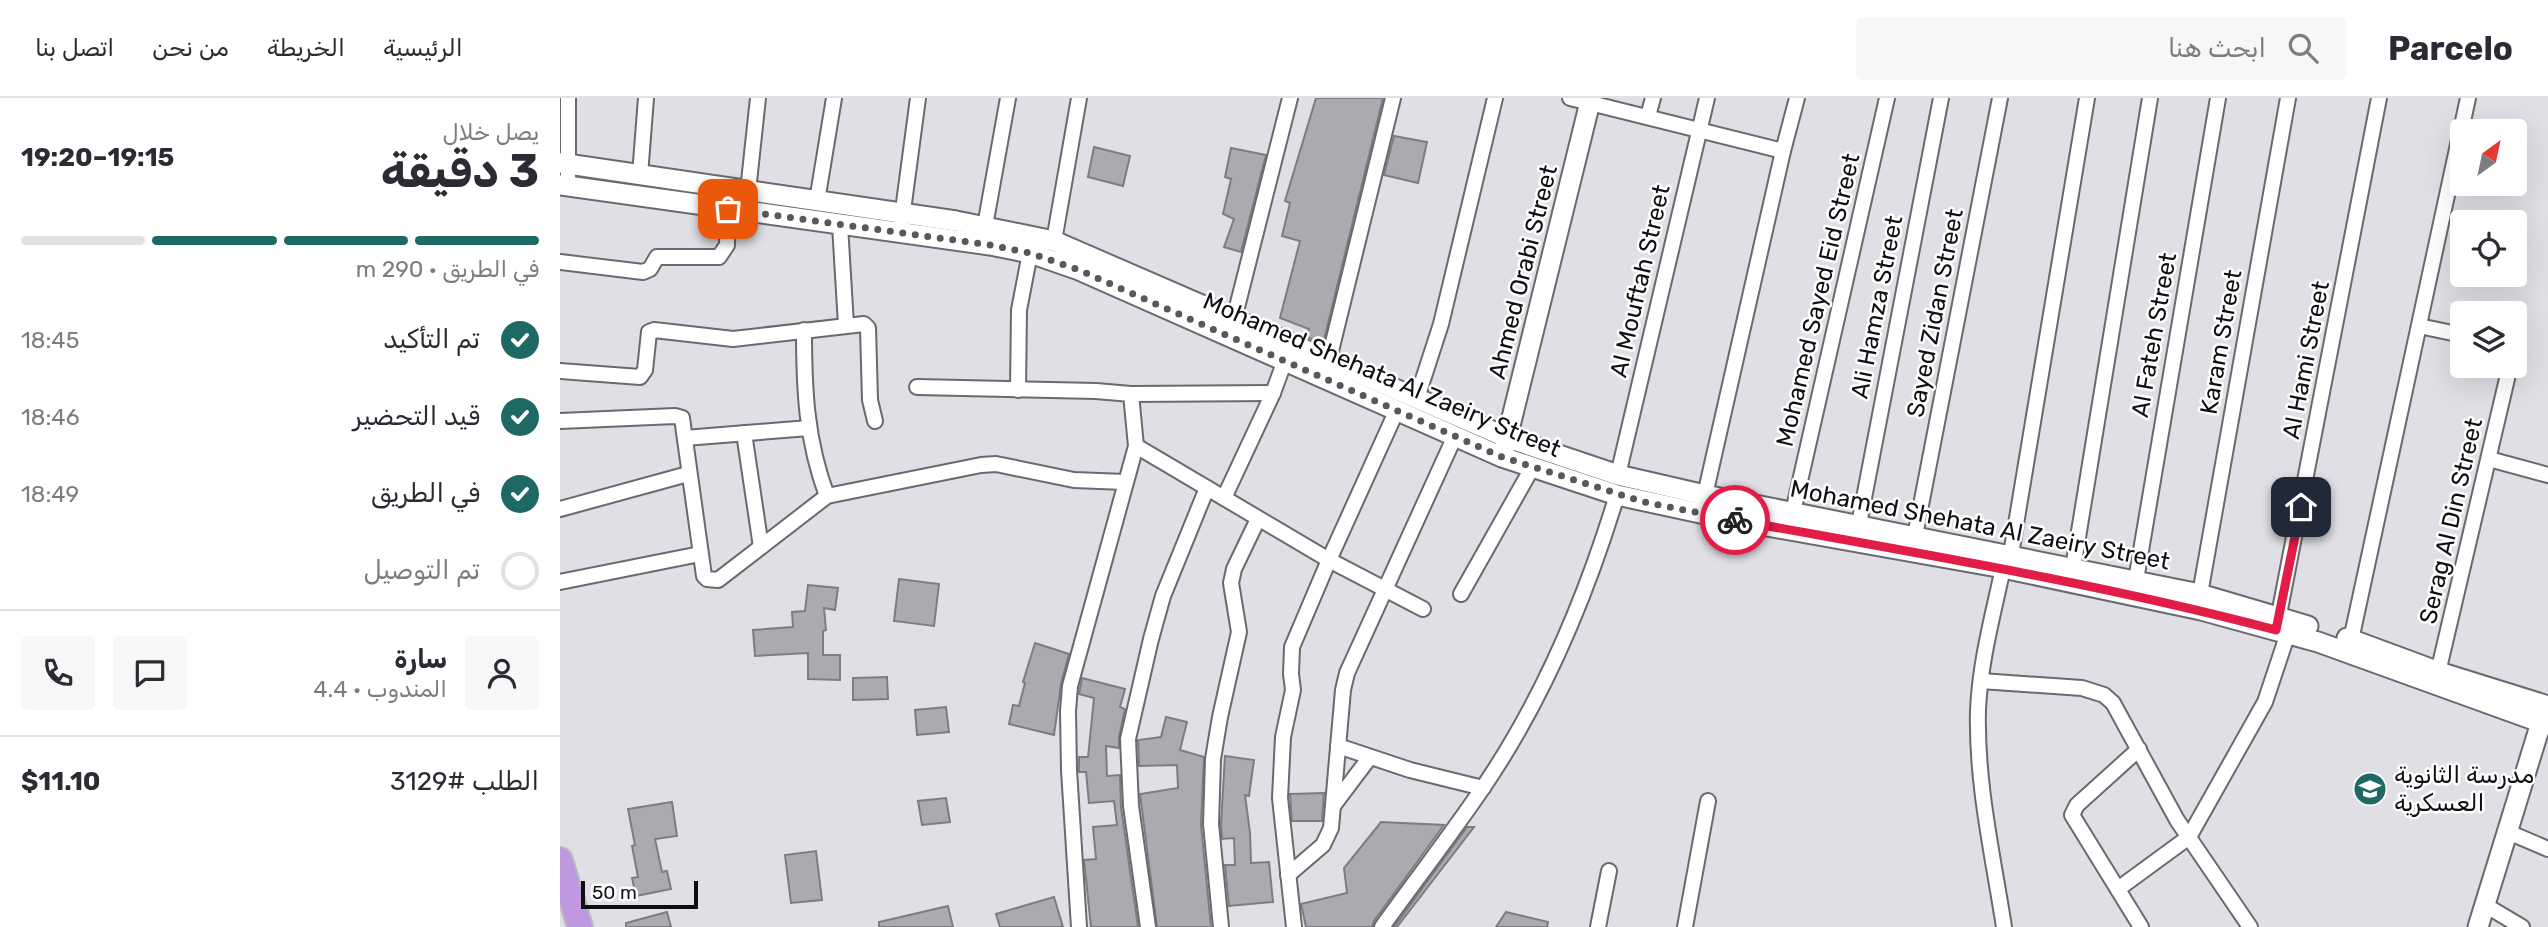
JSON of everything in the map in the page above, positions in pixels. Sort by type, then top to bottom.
[{"type":"highway","points":[[560,860],[580,927]]},
{"type":"street","points":[[564,186],[568,98]]},
{"type":"street","points":[[640,175],[646,98]]},
{"type":"street","points":[[748,191],[758,98]]},
{"type":"street","points":[[817,201],[834,98]]},
{"type":"street","points":[[900,224],[918,98]]},
{"type":"street","points":[[985,226],[1008,98]]},
{"type":"street","points":[[1055,241],[1079,98]]},
{"type":"street","points":[[1234,319],[1290,98]]},
{"type":"street","points":[[1329,359],[1393,98]]},
{"type":"street","points":[[1417,398],[1441,324],[1495,98]]},
{"type":"street","points":[[1570,98],[1783,151]]},
{"type":"street","points":[[1648,116],[1653,98]]},
{"type":"street","name":"Al Mouftah Street","points":[[1618,475],[1707,98]]},
{"type":"street","points":[[1699,500],[1797,98]]},
{"type":"street","name":"Mohamed Sayed Eid Street","points":[[1793,512],[1887,98]]},
{"type":"street","name":"Ali Hamza Street","points":[[1859,524],[1941,98]]},
{"type":"street","name":"Sayed Zidan Street","points":[[1915,536],[2000,98]]},
{"type":"street","points":[[2004,927],[1984,804],[1979,747],[1981,681],[2007,561],[2087,98]]},
{"type":"street","points":[[2073,568],[2150,98]]},
{"type":"street","name":"Al Fateh Street","points":[[2136,580],[2218,98]]},
{"type":"street","name":"Karam Street","points":[[2200,594],[2288,98]]},
{"type":"street","name":"Al Hami Street","points":[[2189,837],[2265,702],[2379,98]]},
{"type":"street","points":[[2351,640],[2468,98]]},
{"type":"street","name":"Ahmed Orabi Street","points":[[1502,457],[1590,101]]},
{"type":"street","name":"Mohamed Shehata Al Zaeiry Street","points":[[564,164],[817,201],[900,224],[1030,253],[1079,270],[1502,457],[1618,495],[1699,500]]},
{"type":"street","name":"Mohamed Shehata Al Zaeiry Street","points":[[564,186],[840,225],[985,226],[1055,241],[1508,438],[1618,475],[1729,509],[2007,561],[2073,568],[2200,594],[2281,626],[2437,679],[2546,712]]},
{"type":"street","points":[[560,262],[643,272],[650,269],[657,257],[719,257],[727,246],[728,209]]},
{"type":"street","points":[[840,225],[846,325]]},
{"type":"street","points":[[1018,390],[1019,310],[1030,253]]},
{"type":"street","points":[[560,371],[640,377],[645,370],[649,332],[654,330],[733,339],[861,324],[868,328],[870,400],[876,421]]},
{"type":"street","points":[[2419,326],[2450,332]]},
{"type":"street","points":[[804,330],[804,392],[819,475],[827,496]]},
{"type":"street","points":[[1224,498],[1273,393],[1292,343]]},
{"type":"street","name":"Serag Al Din Street","points":[[2437,679],[2507,378]]},
{"type":"street","points":[[917,387],[1130,394],[1273,393]]},
{"type":"street","points":[[1079,927],[1071,811],[1068,711],[1070,686],[1136,446],[1130,394]]},
{"type":"street","points":[[1294,927],[1280,798],[1283,737],[1293,690],[1293,646],[1329,559],[1396,412]]},
{"type":"street","points":[[560,421],[678,416],[684,420],[688,474],[704,576],[711,580],[718,580],[827,496],[996,464],[1074,480],[1125,482]]},
{"type":"street","points":[[685,438],[809,428]]},
{"type":"street","points":[[744,433],[761,547]]},
{"type":"street","points":[[1288,875],[1323,845],[1331,828],[1347,673],[1455,436]]},
{"type":"street","points":[[1136,446],[1258,519],[1423,609]]},
{"type":"street","points":[[2489,459],[2548,475]]},
{"type":"street","points":[[1461,594],[1532,468]]},
{"type":"street","points":[[560,509],[688,474]]},
{"type":"street","points":[[1148,927],[1131,806],[1128,739],[1150,639],[1163,596],[1207,488]]},
{"type":"street","points":[[1382,927],[1483,788],[1525,716],[1562,643],[1595,567],[1618,495]]},
{"type":"street","name":"Mohamed Shehata Al Zaeiry Street","points":[[1729,509],[1793,512],[1859,524],[2201,610],[2351,640],[2437,679]]},
{"type":"street","points":[[1221,927],[1211,824],[1213,759],[1239,632],[1231,583],[1234,569],[1258,519]]},
{"type":"street","points":[[560,582],[701,554]]},
{"type":"street","points":[[1981,681],[2093,690],[2113,703],[2165,800],[2250,927]]},
{"type":"street","points":[[2478,927],[2546,712]]},
{"type":"street","points":[[1338,746],[1410,770],[1483,788]]},
{"type":"street","points":[[2139,748],[2077,806],[2072,815],[2141,927]]},
{"type":"street","points":[[1333,806],[1370,757]]},
{"type":"street","points":[[1685,927],[1708,800]]},
{"type":"street","points":[[2508,832],[2548,849]]},
{"type":"street","points":[[2118,889],[2189,837]]},
{"type":"street","points":[[1598,927],[1609,871]]},
{"type":"street","points":[[2485,905],[2522,927]]},
{"type":"building","points":[[1316,98],[1383,98],[1323,344],[1307,337],[1309,329],[1280,318],[1300,241],[1282,236],[1290,203],[1285,201]]},
{"type":"building","points":[[1394,136],[1427,142],[1418,183],[1384,175]]},
{"type":"building","points":[[1094,147],[1130,156],[1123,186],[1088,177]]},
{"type":"building","points":[[1231,148],[1266,155],[1241,252],[1224,247],[1234,219],[1223,214],[1231,179],[1225,177]]},
{"type":"building","points":[[899,579],[939,584],[934,626],[894,621]]},
{"type":"building","points":[[808,585],[838,588],[835,610],[824,608],[826,630],[823,631],[823,655],[840,655],[840,680],[808,679],[808,653],[755,656],[753,630],[793,627],[792,612],[805,611]]},
{"type":"building","points":[[1035,643],[1069,654],[1061,684],[1054,735],[1009,724],[1013,705],[1019,706]]},
{"type":"building","points":[[887,677],[888,699],[853,700],[853,678]]},
{"type":"building","points":[[1082,678],[1125,689],[1120,707],[1125,709],[1119,748],[1106,746],[1107,776],[1120,775],[1121,807],[1138,927],[1091,927],[1084,860],[1096,859],[1093,827],[1117,825],[1114,801],[1089,803],[1086,772],[1079,772],[1079,757],[1088,757],[1094,698],[1079,694]]},
{"type":"building","points":[[946,707],[949,732],[917,735],[915,710]]},
{"type":"building","points":[[1166,717],[1187,722],[1180,750],[1204,757],[1201,825],[1211,927],[1157,927],[1140,794],[1178,788],[1177,765],[1139,766],[1138,740],[1161,737]]},
{"type":"building","points":[[1225,756],[1254,760],[1249,796],[1245,795],[1251,863],[1269,862],[1273,902],[1229,906],[1225,865],[1235,865],[1234,838],[1222,839]]},
{"type":"building","points":[[1324,793],[1322,821],[1292,821],[1290,794]]},
{"type":"building","points":[[946,798],[950,822],[922,825],[918,801]]},
{"type":"building","points":[[672,802],[677,836],[655,839],[662,872],[667,871],[671,889],[636,896],[632,878],[638,877],[628,809]]},
{"type":"building","points":[[1381,822],[1444,825],[1372,927],[1306,927],[1301,904],[1347,893],[1344,868]]},
{"type":"building","points":[[1467,827],[1474,827],[1397,927],[1394,927]]},
{"type":"building","points":[[816,851],[822,900],[791,903],[785,855]]},
{"type":"building","points":[[1054,897],[1063,927],[1000,927],[996,914]]},
{"type":"building","points":[[948,906],[953,927],[879,927],[879,922]]},
{"type":"building","points":[[667,912],[671,927],[626,927],[626,923]]},
{"type":"building","points":[[1506,912],[1548,922],[1547,927],[1496,927]]},
{"type":"way so far","points":[[728,209],[990,245],[1043,257],[1079,270],[1502,457],[1618,495],[1735,520]]},
{"type":"place","name":"مدرسة الثانوية العسكرية","points":[[2370,789]]},
{"type":"route","points":[[1735,520],[2102,588],[2276,630],[2301,507]]}]
